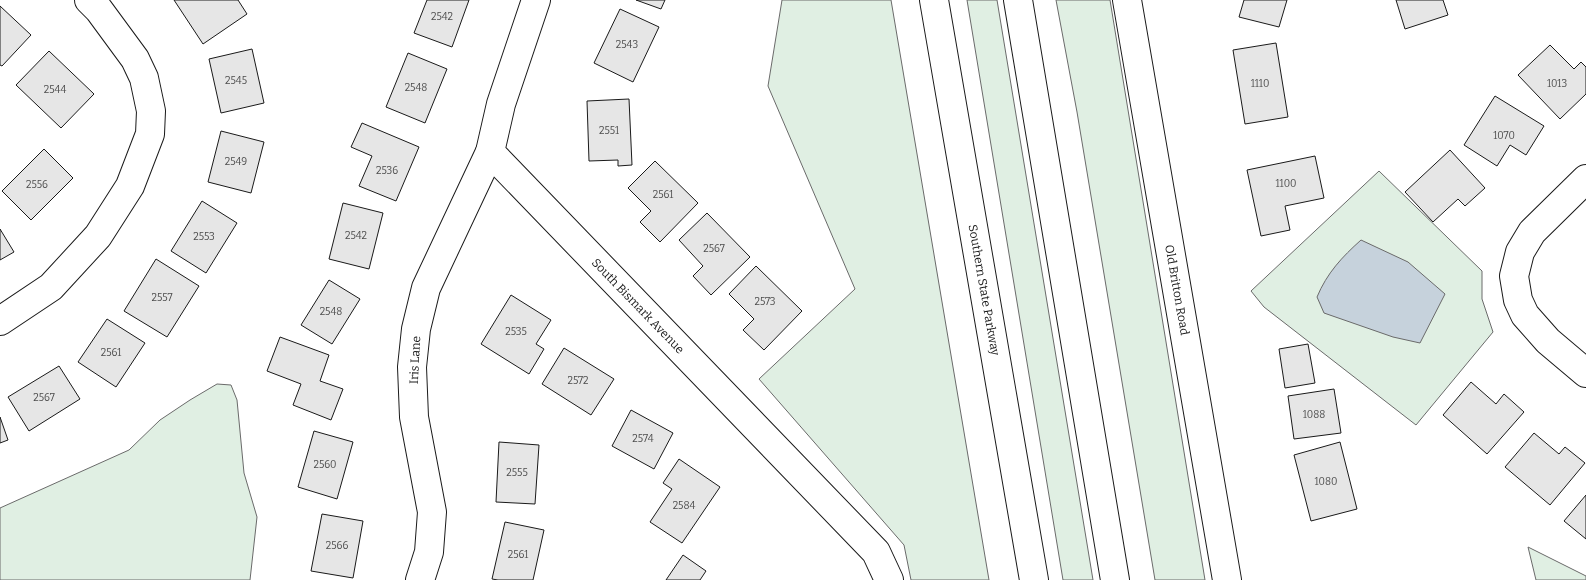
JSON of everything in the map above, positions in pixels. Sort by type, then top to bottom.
[{"type":"main road","points":[[0,321],[52,287],[98,236],[130,186],[150,134],[151,111],[144,78],[136,59],[99,10],[89,0]]},
{"type":"main road","points":[[490,152],[501,104],[536,0]]},
{"type":"main road","name":"Southern State Parkway","points":[[934,0],[1034,580]]},
{"type":"main road","points":[[1018,0],[1115,580]]},
{"type":"main road","name":"Old Britton Road","points":[[1127,0],[1227,580]]},
{"type":"main road","name":"Iris Lane","points":[[420,580],[429,552],[432,512],[414,417],[412,367],[416,329],[426,288],[490,152]]},
{"type":"main road","name":"South Bismark Avenue","points":[[490,152],[876,552],[889,580]]},
{"type":"main road","points":[[1586,179],[1532,232],[1520,252],[1514,276],[1518,300],[1525,315],[1548,341],[1586,373]]},
{"type":"green space","points":[[782,0],[891,0],[989,580],[911,580],[904,545],[759,379],[855,289],[768,86]]},
{"type":"green space","points":[[967,0],[997,0],[1093,580],[1063,580]]},
{"type":"green space","points":[[1056,0],[1110,0],[1205,580],[1155,580],[1077,112]]},
{"type":"green space","points":[[1379,171],[1482,271],[1482,299],[1493,332],[1416,425],[1264,307],[1251,291]]},
{"type":"green space","points":[[217,384],[231,385],[237,400],[244,473],[257,517],[250,580],[0,580],[0,508],[129,450],[160,420]]},
{"type":"green space","points":[[1528,547],[1586,576],[1586,580],[1536,580]]},
{"type":"shaded area","points":[[1361,240],[1408,262],[1445,294],[1420,343],[1393,337],[1324,313],[1317,297],[1325,280]]},
{"type":"building","points":[[174,0],[238,0],[247,14],[203,44]]},
{"type":"building","points":[[427,0],[469,0],[452,47],[414,33]]},
{"type":"building","points":[[636,0],[665,0],[661,9]]},
{"type":"building","points":[[1244,0],[1287,0],[1279,27],[1239,17]]},
{"type":"building","points":[[1396,0],[1443,0],[1448,15],[1405,29]]},
{"type":"building","points":[[0,6],[31,35],[2,66],[0,65]]},
{"type":"building","points":[[620,9],[659,27],[633,82],[594,63]]},
{"type":"building","points":[[1276,43],[1288,117],[1245,124],[1233,50]]},
{"type":"building","points":[[1550,45],[1574,69],[1581,62],[1586,67],[1586,94],[1560,119],[1518,75]]},
{"type":"building","points":[[252,49],[264,103],[221,113],[209,59]]},
{"type":"building","points":[[49,51],[94,94],[61,128],[16,85]]},
{"type":"building","points":[[408,53],[447,69],[425,123],[386,107]]},
{"type":"building","points":[[1495,96],[1544,126],[1526,155],[1510,145],[1497,166],[1464,145]]},
{"type":"building","points":[[629,99],[632,165],[618,166],[618,160],[589,161],[587,101]]},
{"type":"building","points":[[362,123],[419,147],[396,201],[359,186],[372,156],[351,147]]},
{"type":"building","points":[[221,131],[264,142],[251,193],[208,182]]},
{"type":"building","points":[[44,149],[73,178],[31,220],[2,191]]},
{"type":"building","points":[[1450,150],[1485,188],[1465,206],[1458,199],[1433,222],[1405,192]]},
{"type":"building","points":[[1315,156],[1324,198],[1285,206],[1290,230],[1261,236],[1247,170]]},
{"type":"building","points":[[655,161],[698,203],[660,242],[640,222],[651,211],[628,188]]},
{"type":"building","points":[[202,201],[237,223],[206,273],[171,251]]},
{"type":"building","points":[[343,203],[383,213],[369,269],[329,259]]},
{"type":"building","points":[[707,213],[750,257],[711,295],[693,276],[703,266],[679,240]]},
{"type":"building","points":[[0,229],[14,252],[0,260]]},
{"type":"building","points":[[156,259],[199,286],[167,337],[124,311]]},
{"type":"building","points":[[756,266],[802,311],[764,350],[743,330],[754,319],[729,294]]},
{"type":"building","points":[[329,280],[360,299],[332,344],[301,325]]},
{"type":"building","points":[[511,295],[551,320],[536,344],[544,349],[529,374],[481,344]]},
{"type":"building","points":[[107,319],[145,343],[116,387],[78,362]]},
{"type":"building","points":[[280,337],[329,355],[320,381],[343,389],[331,420],[293,405],[301,384],[267,371]]},
{"type":"building","points":[[1308,344],[1315,383],[1285,388],[1279,349]]},
{"type":"building","points":[[564,348],[614,379],[591,415],[542,384]]},
{"type":"building","points":[[59,366],[80,399],[29,431],[8,397]]},
{"type":"building","points":[[1471,382],[1496,404],[1504,394],[1524,412],[1487,454],[1443,415]]},
{"type":"building","points":[[1334,389],[1341,433],[1294,439],[1288,396]]},
{"type":"building","points":[[631,410],[673,433],[654,469],[612,446]]},
{"type":"building","points":[[0,417],[8,440],[0,443]]},
{"type":"building","points":[[314,431],[353,442],[337,499],[298,487]]},
{"type":"building","points":[[1534,433],[1559,454],[1565,447],[1585,463],[1550,505],[1505,467]]},
{"type":"building","points":[[499,442],[539,445],[535,504],[496,502]]},
{"type":"building","points":[[1340,442],[1357,509],[1311,521],[1294,455]]},
{"type":"building","points":[[679,459],[720,487],[682,543],[650,522],[672,489],[663,483]]},
{"type":"building","points":[[1586,495],[1586,539],[1564,521]]},
{"type":"building","points":[[322,514],[363,521],[353,578],[311,571]]},
{"type":"building","points":[[505,522],[544,530],[533,580],[492,579]]},
{"type":"building","points":[[683,555],[706,571],[700,580],[666,580]]}]
